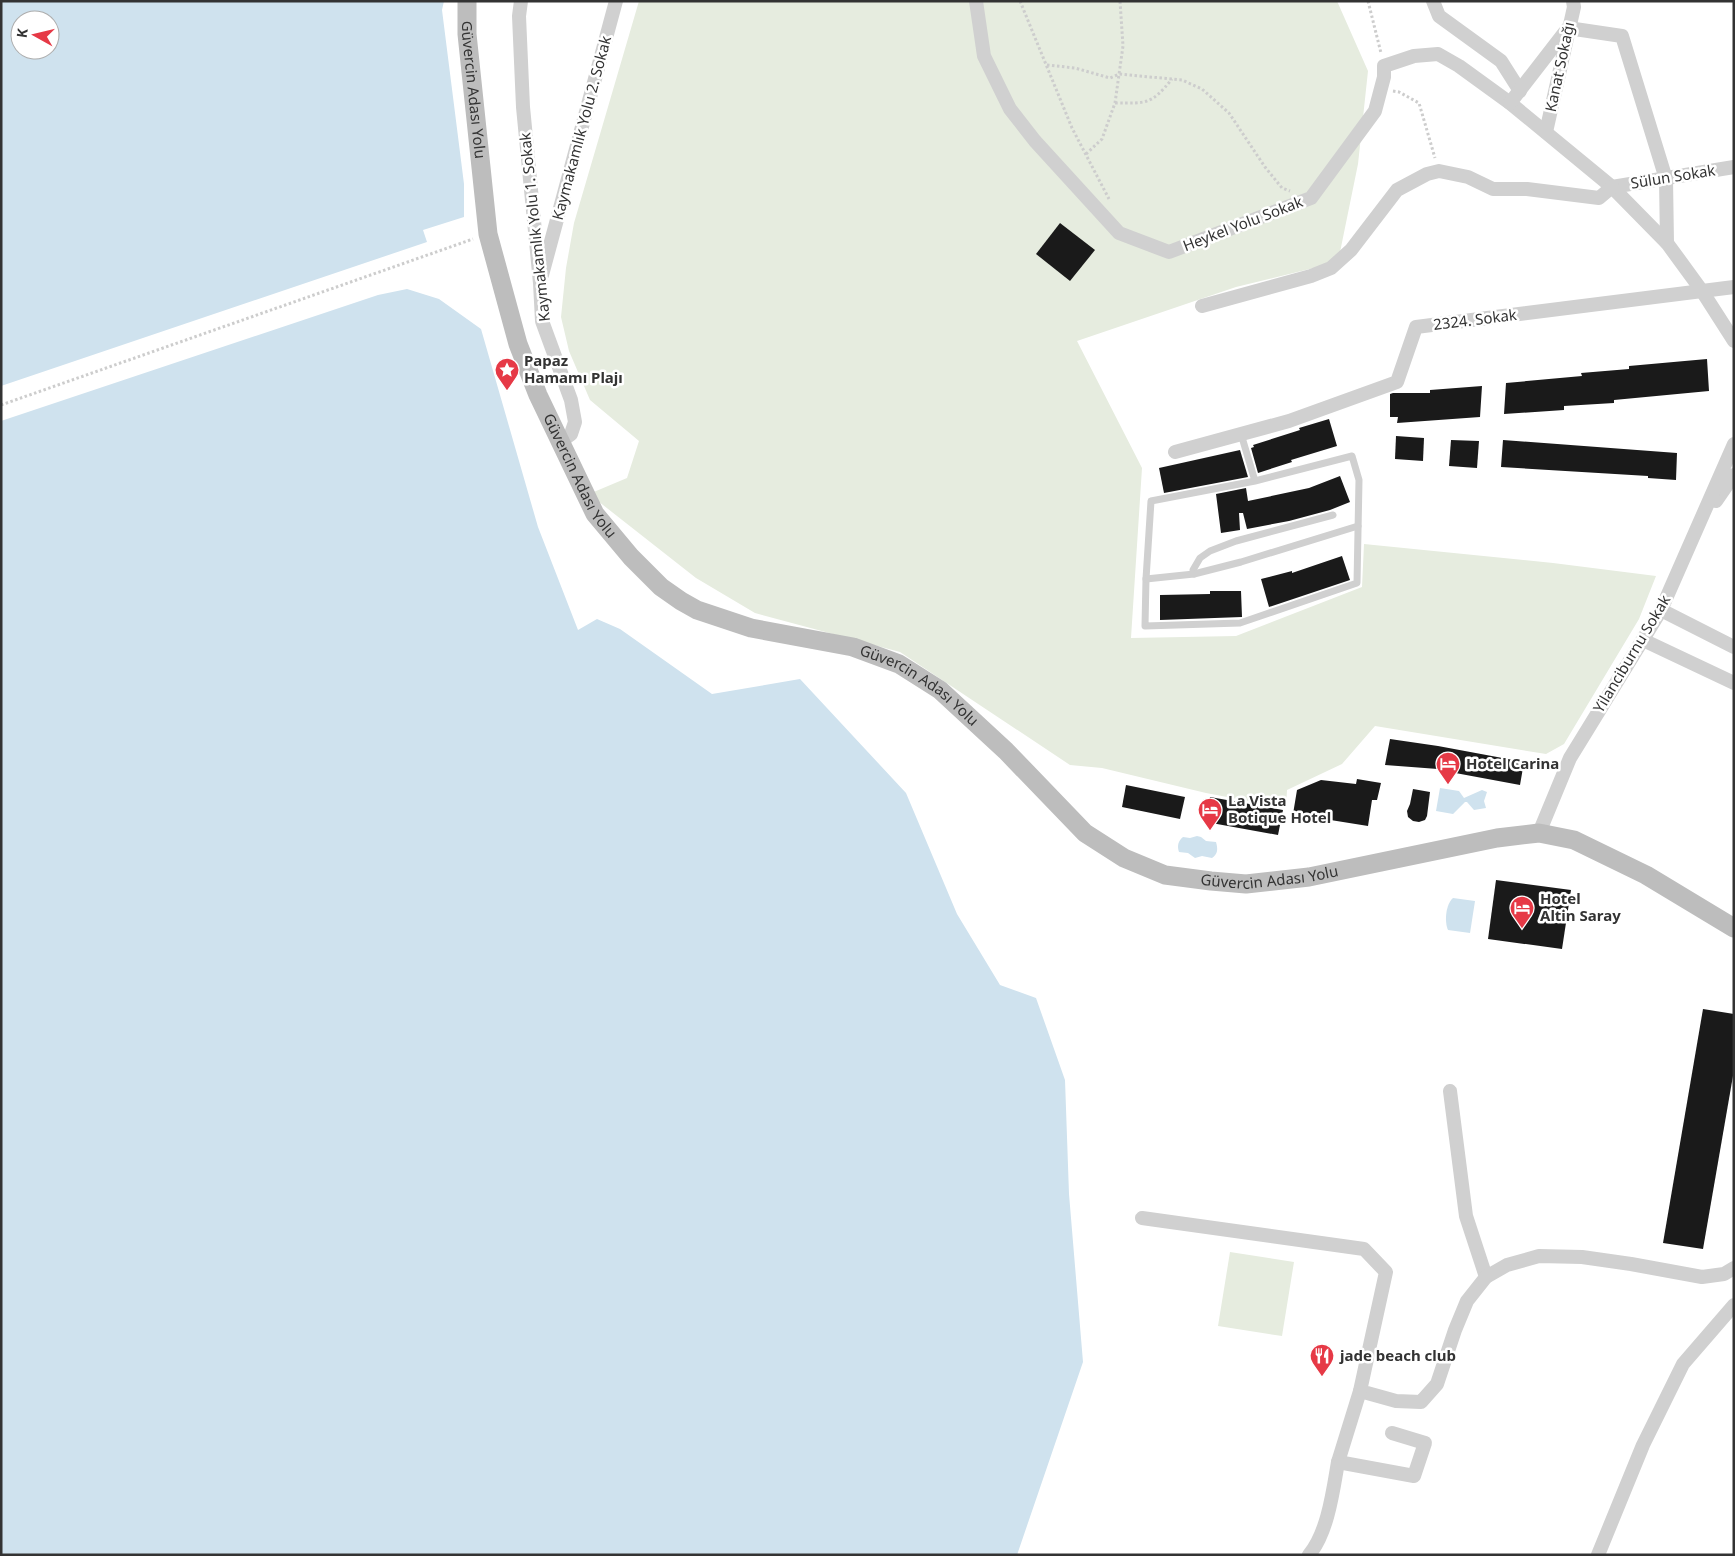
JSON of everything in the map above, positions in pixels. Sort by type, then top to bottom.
[{"type":"main road","name":"Güvercin Adası Yolu","points":[[467,1],[467,34],[488,234],[518,344],[538,395],[595,514],[661,587],[697,610],[751,628],[853,647],[899,664],[940,690],[1006,751],[1085,833],[1124,858],[1165,875],[1246,884],[1279,881],[1309,877],[1497,838],[1538,833],[1574,840],[1638,871],[1734,928]]},
{"type":"street","name":"Kaymakamlık Yolu 1. Sokak","points":[[521,1],[519,16],[523,107],[542,321],[571,400],[576,422],[571,434],[560,442]]},
{"type":"street","name":"Kaymakamlık Yolu 2. Sokak","points":[[540,283],[616,1]]},
{"type":"street","name":"Heykel Yolu Sokak","points":[[976,1],[984,56],[1010,109],[1035,141],[1119,233],[1169,252],[1311,198],[1375,111],[1384,77],[1384,66]]},
{"type":"street","points":[[1433,1],[1440,16],[1501,61],[1520,90]]},
{"type":"street","name":"Kanat Sokağı","points":[[1546,132],[1574,7],[1573,1]]},
{"type":"street","points":[[1510,103],[1568,28],[1622,36],[1666,179],[1667,243]]},
{"type":"street","points":[[1384,66],[1414,56],[1438,54],[1459,66],[1510,103],[1612,187],[1667,243],[1734,341]]},
{"type":"street","name":"Sülun Sokak","points":[[1439,171],[1468,176],[1493,189],[1528,189],[1599,198],[1612,187],[1734,167]]},
{"type":"street","points":[[1202,306],[1310,276],[1332,268],[1351,250],[1397,190],[1427,174],[1439,171]]},
{"type":"street","name":"2324. Sokak","points":[[1175,452],[1289,420],[1397,382],[1416,327],[1734,287]]},
{"type":"street","name":"Yilanciburnu Sokak","points":[[1538,833],[1570,758],[1661,610],[1734,444]]},
{"type":"street","points":[[1695,533],[1734,475]]},
{"type":"street","points":[[1661,610],[1734,646]]},
{"type":"street","points":[[1642,640],[1734,683]]},
{"type":"street","points":[[1450,1091],[1466,1216],[1486,1277]]},
{"type":"street","points":[[1142,1218],[1364,1249],[1386,1272],[1360,1391],[1338,1462],[1329,1509],[1313,1552]]},
{"type":"street","points":[[1360,1391],[1396,1401],[1421,1402],[1437,1384],[1467,1301],[1486,1277],[1507,1265],[1539,1256],[1582,1257],[1631,1264],[1702,1278],[1724,1274],[1734,1268]]},
{"type":"street","points":[[1598,1555],[1643,1445],[1684,1364],[1734,1305]]},
{"type":"street","points":[[1338,1462],[1414,1476],[1425,1443],[1392,1433]]},
{"type":"lane","points":[[1241,434],[1255,481]]},
{"type":"lane","points":[[1352,456],[1359,480],[1358,526],[1357,583],[1240,623],[1145,626],[1151,501],[1255,481],[1352,456]]},
{"type":"lane","points":[[1194,574],[1193,570],[1200,558],[1210,551],[1236,541],[1333,515]]},
{"type":"lane","points":[[1146,579],[1194,574],[1241,562],[1358,526]]},
{"type":"path","points":[[1020,1],[1072,128],[1112,205]]},
{"type":"path","points":[[1086,154],[1102,139],[1116,103],[1123,46],[1120,1]]},
{"type":"path","points":[[1368,1],[1384,66]]},
{"type":"path","points":[[1047,65],[1075,68],[1110,78],[1119,74],[1182,80],[1202,89],[1229,113],[1265,167],[1282,188],[1311,198]]},
{"type":"path","points":[[1116,103],[1144,103],[1160,94],[1172,79]]},
{"type":"path","points":[[1381,88],[1400,92],[1419,104],[1439,171]]},
{"type":"path","points":[[1,405],[488,234]]},
{"type":"shaded area","points":[[639,1],[1337,1],[1368,71],[1358,164],[1338,262],[1236,287],[1077,341],[1142,468],[1131,638],[1236,636],[1362,587],[1364,544],[1553,563],[1656,576],[1639,619],[1564,744],[1546,754],[1375,726],[1342,764],[1287,790],[1286,808],[1206,793],[1102,768],[1070,765],[900,652],[755,613],[696,578],[589,494],[627,478],[639,441],[590,400],[569,351],[561,317],[566,268],[574,223]]},
{"type":"shaded area","points":[[1230,1252],[1294,1262],[1282,1336],[1218,1326]]},
{"type":"water","points":[[1,1],[444,1],[442,10],[464,184],[464,217],[423,230],[427,242],[1,386]]},
{"type":"water","points":[[407,289],[439,299],[481,329],[538,527],[578,630],[597,619],[620,629],[712,694],[800,679],[906,793],[957,914],[1000,985],[1036,998],[1065,1080],[1069,1194],[1083,1362],[1017,1555],[1,1555],[1,421],[378,295]]},
{"type":"water","points":[[1440,788],[1459,791],[1464,798],[1482,790],[1487,792],[1484,801],[1486,808],[1474,810],[1465,802],[1453,814],[1436,811]]},
{"type":"water","points":[[1197,836],[1206,841],[1216,842],[1217,851],[1212,858],[1202,856],[1195,858],[1188,853],[1179,852],[1178,844],[1183,837]]},
{"type":"water","points":[[1453,898],[1475,901],[1470,933],[1448,930],[1446,913]]},
{"type":"building","points":[[1060,223],[1095,250],[1070,281],[1036,254]]},
{"type":"building","points":[[1707,359],[1709,391],[1614,400],[1614,403],[1564,406],[1564,410],[1504,414],[1506,383],[1582,376],[1581,373],[1629,369],[1629,366]]},
{"type":"building","points":[[1482,386],[1480,417],[1397,423],[1398,417],[1390,417],[1390,394],[1430,393],[1430,390]]},
{"type":"building","points":[[1329,419],[1337,446],[1291,460],[1292,462],[1258,473],[1251,448],[1254,447],[1253,445]]},
{"type":"building","points":[[1396,436],[1424,438],[1423,461],[1395,459]]},
{"type":"building","points":[[1451,440],[1479,441],[1477,468],[1449,466]]},
{"type":"building","points":[[1503,440],[1677,453],[1676,480],[1648,478],[1648,476],[1501,467]]},
{"type":"building","points":[[1240,450],[1248,477],[1164,493],[1159,468]]},
{"type":"building","points":[[1340,476],[1350,502],[1330,510],[1289,521],[1247,529],[1243,513],[1239,513],[1240,530],[1221,533],[1216,494],[1246,488],[1248,501],[1309,488]]},
{"type":"building","points":[[1342,556],[1350,580],[1269,607],[1261,579],[1292,571],[1292,573]]},
{"type":"building","points":[[1210,591],[1241,591],[1242,617],[1160,620],[1160,595],[1210,594]]},
{"type":"building","points":[[1390,739],[1524,762],[1520,785],[1450,772],[1451,770],[1385,765]]},
{"type":"building","points":[[1357,779],[1381,783],[1377,800],[1372,800],[1368,826],[1293,814],[1297,790],[1321,780],[1356,784]]},
{"type":"building","points":[[1126,785],[1185,797],[1180,819],[1122,807]]},
{"type":"building","points":[[1413,789],[1430,792],[1427,816],[1425,820],[1419,822],[1413,821],[1408,817],[1407,811]]},
{"type":"building","points":[[1210,797],[1283,810],[1278,835],[1206,822]]},
{"type":"building","points":[[1496,880],[1571,890],[1562,949],[1488,939]]},
{"type":"building","points":[[1703,1009],[1734,1014],[1734,1070],[1703,1249],[1663,1243]]},
{"type":"place","name":"Papaz Hamamı Plajı","points":[[507,391]]},
{"type":"place","name":"Hotel Carina","points":[[1448,785]]},
{"type":"place","name":"La Vista Botique Hotel","points":[[1210,831]]},
{"type":"place","name":"Hotel Altin Saray","points":[[1522,929]]},
{"type":"place","name":"jade beach club","points":[[1322,1377]]}]
